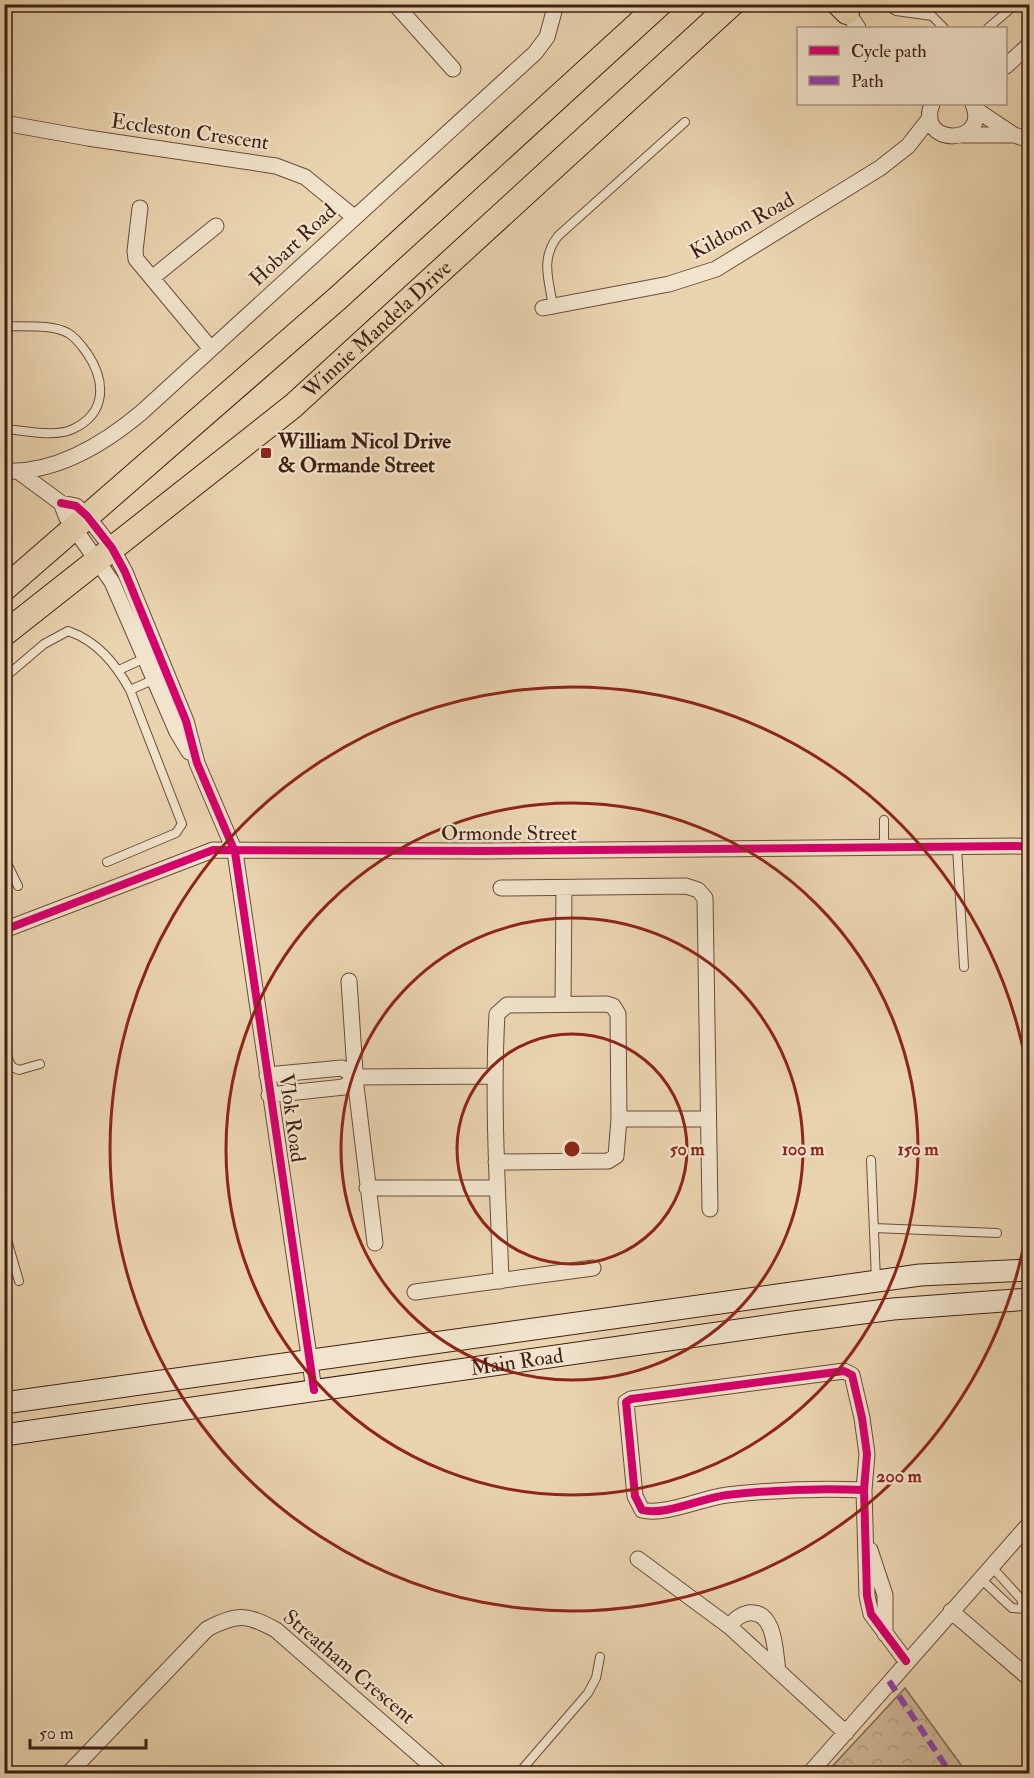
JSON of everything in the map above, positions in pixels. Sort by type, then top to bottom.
[{"type":"main road","points":[[4,589],[338,298],[660,4]]},
{"type":"main road","name":"Winnie Mandela Drive","points":[[4,634],[293,406],[732,4]]},
{"type":"main road","name":"Main Road","points":[[4,1403],[920,1275],[1029,1270]]},
{"type":"main road","name":"Main Road","points":[[4,1435],[893,1309],[1029,1299]]},
{"type":"street","points":[[395,4],[453,69]]},
{"type":"street","name":"Hobart Road","points":[[12,472],[64,461],[102,443],[142,412],[535,53],[548,37],[556,4]]},
{"type":"street","points":[[1007,64],[1029,44]]},
{"type":"street","points":[[963,135],[974,124],[975,105]]},
{"type":"street","points":[[975,105],[1014,135]]},
{"type":"street","points":[[928,110],[932,124],[942,134],[956,137],[1014,135],[1029,140]]},
{"type":"street","name":"Kildoon Road","points":[[908,146],[928,110]]},
{"type":"street","name":"Eccleston Crescent","points":[[4,123],[276,166],[305,177],[354,217]]},
{"type":"street","name":"Kildoon Road","points":[[548,307],[669,284],[716,269],[862,180],[908,146],[942,134]]},
{"type":"street","points":[[140,208],[135,255],[211,349]]},
{"type":"street","points":[[152,278],[216,226]]},
{"type":"street","name":"Hobart Road","points":[[12,472],[61,503],[76,506],[80,522]]},
{"type":"street","points":[[80,522],[133,588],[152,655],[161,676]]},
{"type":"street","name":"Vlok Road","points":[[161,676],[177,732],[197,763],[235,852],[314,1390]]},
{"type":"street","name":"Ormonde Street","points":[[4,930],[208,851],[1029,846]]},
{"type":"street","points":[[501,888],[686,886],[698,890],[705,898],[710,1209]]},
{"type":"street","points":[[563,1004],[564,888]]},
{"type":"street","points":[[349,981],[367,1188],[375,1243]]},
{"type":"street","points":[[496,1162],[608,1161],[618,1153],[617,1011],[606,1004],[507,1005],[498,1010],[494,1076],[496,1162],[501,1281]]},
{"type":"street","points":[[267,1075],[342,1068],[356,1077],[494,1076]]},
{"type":"street","points":[[269,1095],[344,1087],[356,1077]]},
{"type":"street","points":[[619,1119],[708,1119]]},
{"type":"street","points":[[367,1188],[498,1188]]},
{"type":"street","points":[[415,1292],[593,1268]]},
{"type":"street","points":[[864,1490],[798,1490],[728,1495],[703,1498],[655,1512],[642,1510],[636,1496],[626,1402],[631,1399],[848,1371],[854,1381],[866,1443],[864,1490],[867,1541],[885,1595],[885,1634],[906,1661]]},
{"type":"street","points":[[809,1773],[1029,1523]]},
{"type":"street","points":[[638,1559],[730,1627],[846,1733]]},
{"type":"street","points":[[951,1611],[1029,1679]]},
{"type":"street","points":[[730,1627],[737,1617],[751,1613],[756,1613],[769,1624],[778,1671]]},
{"type":"street","name":"Streatham Crescent","points":[[69,1773],[207,1629],[238,1616],[249,1617],[276,1630],[441,1773]]},
{"type":"lane","points":[[885,4],[896,11],[932,16]]},
{"type":"lane","points":[[920,4],[943,27]]},
{"type":"lane","points":[[989,27],[1016,4]]},
{"type":"lane","points":[[548,307],[548,248],[558,236],[685,122]]},
{"type":"lane","points":[[4,326],[51,328],[70,334],[93,363],[103,389],[101,400],[95,411],[87,421],[71,430],[58,433],[4,429]]},
{"type":"lane","points":[[4,678],[44,644],[68,631],[88,638],[119,670],[130,690],[182,824],[176,832],[107,862]]},
{"type":"lane","points":[[119,670],[152,655]]},
{"type":"lane","points":[[130,690],[161,676]]},
{"type":"lane","points":[[884,848],[885,820]]},
{"type":"lane","points":[[957,847],[964,967]]},
{"type":"lane","points":[[4,857],[18,886]]},
{"type":"lane","points":[[4,1051],[12,1068],[19,1070],[40,1064]]},
{"type":"lane","points":[[871,1160],[876,1281]]},
{"type":"lane","points":[[874,1228],[997,1233]]},
{"type":"lane","points":[[4,1230],[19,1281]]},
{"type":"lane","points":[[991,1566],[1021,1599],[1027,1611]]},
{"type":"lane","points":[[980,1578],[1012,1608],[1027,1611]]},
{"type":"lane","points":[[518,1773],[588,1693],[596,1678],[600,1658]]},
{"type":"green space","points":[[905,1688],[967,1773],[826,1773]]},
{"type":"marked path","points":[[889,1681],[951,1774]]},
{"type":"cycle path","points":[[61,503],[76,506],[87,516],[112,548],[125,572],[186,721],[197,763],[235,852],[314,1390]]},
{"type":"cycle path","points":[[4,930],[213,850],[485,851],[1030,846]]},
{"type":"cycle path","points":[[864,1490],[812,1489],[744,1493],[717,1497],[661,1511],[642,1510],[635,1496],[626,1402],[631,1399],[844,1371],[852,1375],[862,1418],[867,1454],[864,1490],[867,1596],[871,1614],[906,1661]]},
{"type":"place","name":"William Nicol Drive & Ormande Street","points":[[266,453]]}]
